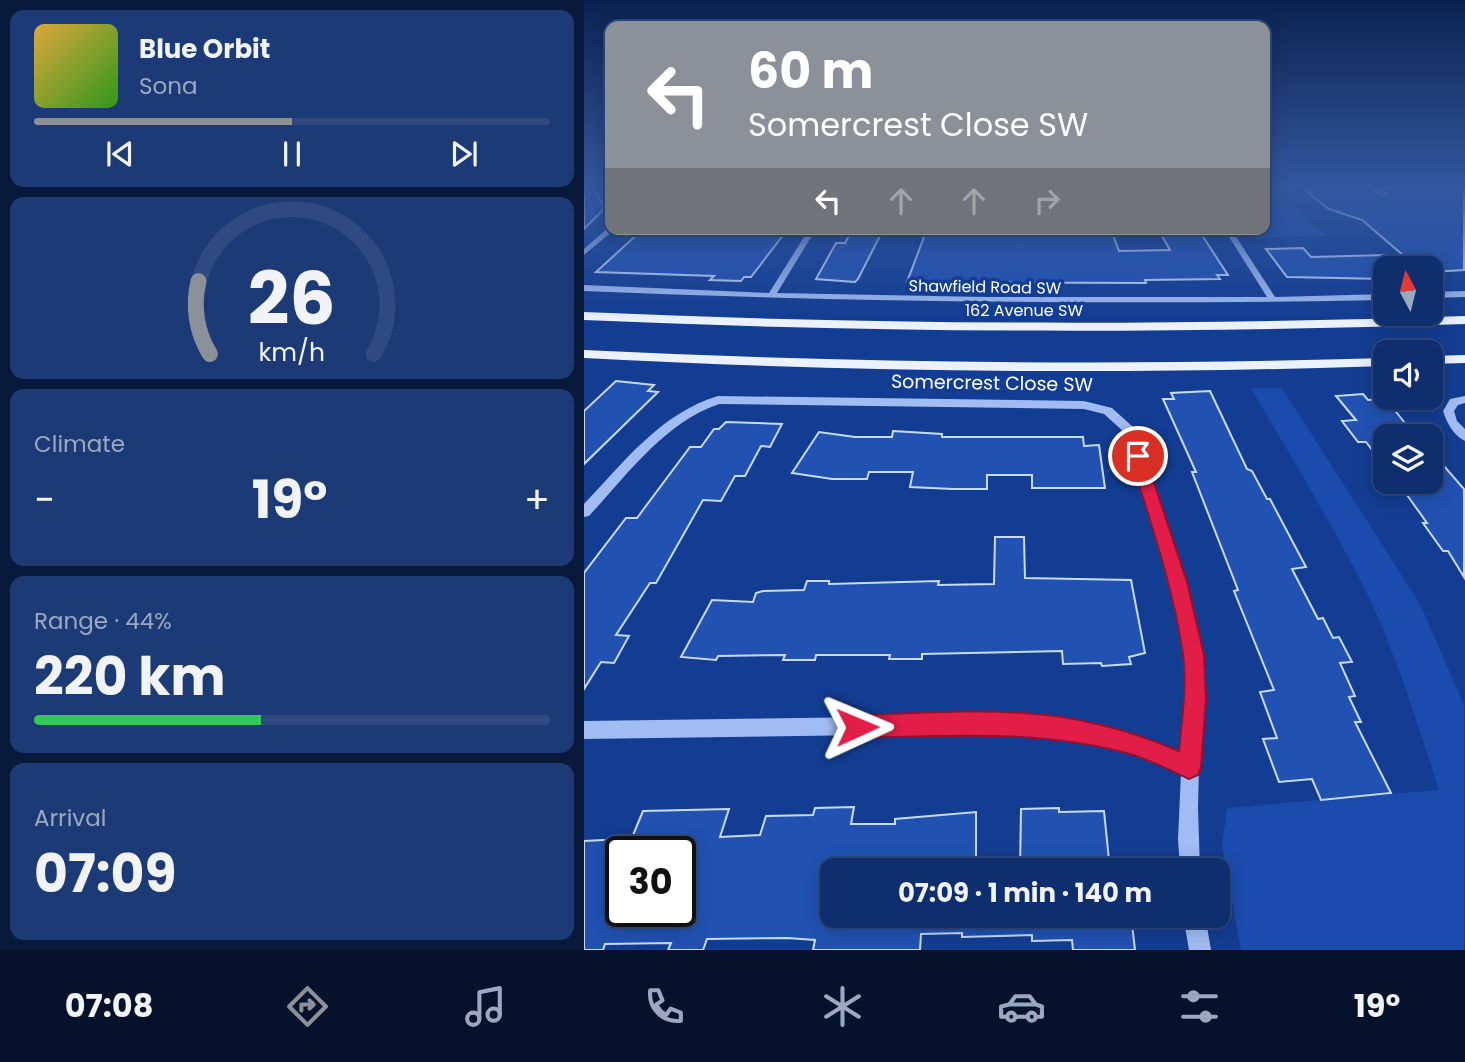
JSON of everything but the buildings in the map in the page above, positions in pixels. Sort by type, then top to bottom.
[{"type":"main road","name":"162 Avenue SW","points":[[584,316],[808,325],[1013,328],[1302,327],[1464,320]]},
{"type":"main road","points":[[584,354],[687,360],[998,367],[1373,362]]},
{"type":"main road","points":[[1443,360],[1464,359]]},
{"type":"street","points":[[584,253],[605,235]]},
{"type":"street","points":[[771,296],[809,235]]},
{"type":"street","points":[[1231,235],[1273,300]]},
{"type":"street","name":"Shawfield Road SW","points":[[584,288],[771,296],[1066,302],[1373,297]]},
{"type":"street","points":[[1443,295],[1464,294]]},
{"type":"street","points":[[1464,399],[1449,407],[1449,418],[1464,437]]},
{"type":"street","name":"Somercrest Close SW","points":[[584,512],[671,424],[691,409],[718,400],[1084,405],[1108,411],[1129,430],[1188,622],[1194,655],[1195,700],[1187,828],[1189,858]]},
{"type":"street","points":[[584,730],[1024,724],[1076,731],[1132,743],[1189,767]]},
{"type":"street","points":[[1196,928],[1200,950]]},
{"type":"shaded area","points":[[1270,231],[1322,231],[1327,236],[1250,238],[1248,235],[1270,235]]},
{"type":"shaded area","points":[[1251,388],[1282,388],[1420,604],[1464,705],[1464,950],[1241,950],[1230,889],[1230,858],[1224,858],[1222,845],[1227,808],[1439,790],[1401,675],[1374,608],[1330,524]]},
{"type":"route","points":[[857,727],[1024,724],[1076,731],[1132,743],[1189,767],[1195,700],[1194,655],[1178,582],[1138,456]]}]
